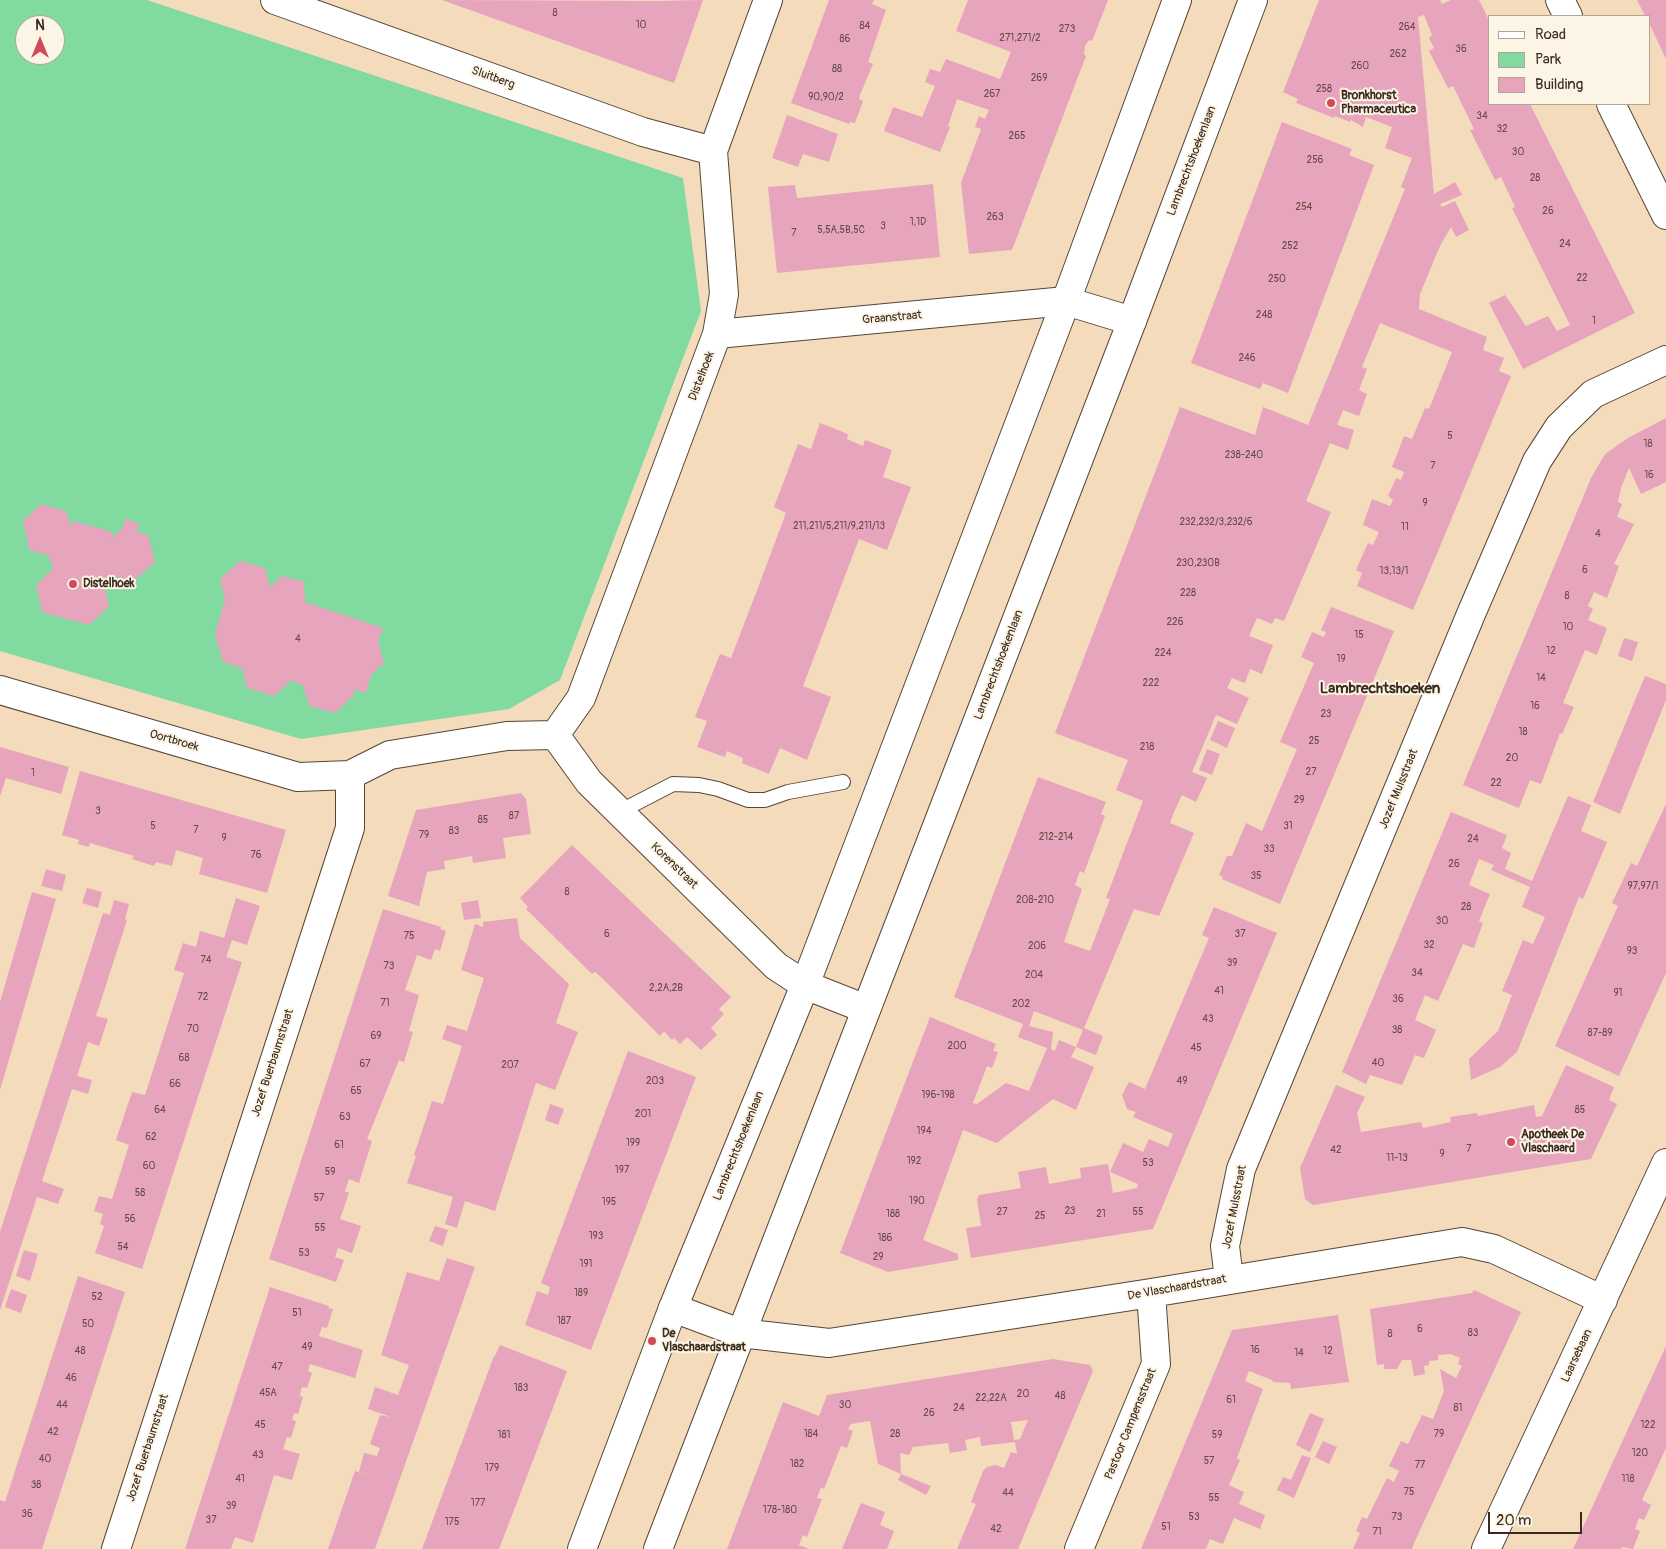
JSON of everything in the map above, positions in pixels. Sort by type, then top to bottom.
[{"type":"street","name":"Sluitberg","points":[[275,0],[643,132],[713,151]]},
{"type":"street","name":"Distelhoek","points":[[555,735],[581,698],[717,334],[724,294],[713,151],[768,0]]},
{"type":"street","name":"Lambrechtshoekenlaan","points":[[582,1549],[673,1308],[805,985],[1066,301],[1177,0]]},
{"type":"street","name":"Lambrechtshoekenlaan","points":[[658,1549],[1132,321],[1253,0]]},
{"type":"street","points":[[1560,0],[1568,15]]},
{"type":"street","points":[[1611,105],[1666,216]]},
{"type":"street","points":[[1066,301],[1132,321]]},
{"type":"street","name":"Graanstraat","points":[[717,334],[1066,301]]},
{"type":"street","name":"Jozef Mulsstraat","points":[[1229,1279],[1225,1246],[1241,1169],[1471,614],[1537,461],[1559,427],[1593,394],[1666,360]]},
{"type":"street","name":"Oortbroek","points":[[0,690],[298,776],[350,775]]},
{"type":"street","points":[[350,775],[390,755],[507,736],[555,735]]},
{"type":"street","name":"Korenstraat","points":[[555,735],[589,782],[619,812],[776,966],[805,985]]},
{"type":"street","name":"Jozef Buerbaumstraat","points":[[116,1549],[350,828],[350,775]]},
{"type":"street","points":[[805,985],[866,1009]]},
{"type":"street","name":"Laarsebaan","points":[[1486,1549],[1666,1163]]},
{"type":"street","name":"De Vlaschaardstraat","points":[[740,1333],[829,1342],[1151,1293],[1462,1242],[1494,1249],[1603,1300]]},
{"type":"street","name":"Pastoor Campensstraat","points":[[1079,1549],[1156,1364],[1151,1293]]},
{"type":"street","points":[[673,1308],[740,1333]]},
{"type":"lane","points":[[619,812],[673,784],[699,785],[718,789],[748,800],[765,800],[788,792],[843,782]]},
{"type":"green space","points":[[0,0],[147,0],[683,178],[701,311],[560,680],[509,709],[301,739],[0,651]]},
{"type":"building","points":[[442,0],[657,1],[703,0],[674,83]]},
{"type":"building","points":[[829,0],[874,0],[872,4],[886,10],[868,62],[873,64],[860,95],[859,99],[863,101],[855,123],[850,122],[849,124],[791,103]]},
{"type":"building","points":[[968,0],[1108,0],[1092,41],[1089,40],[1085,46],[1084,54],[1086,56],[1012,250],[969,254],[961,183],[981,129],[975,127],[979,116],[985,119],[989,110],[957,99],[948,126],[950,127],[940,152],[884,131],[893,107],[922,117],[935,86],[925,82],[930,69],[940,72],[946,59],[1000,79],[1011,52],[956,31]]},
{"type":"building","points":[[1319,0],[1440,0],[1442,4],[1451,0],[1479,0],[1488,18],[1488,105],[1531,105],[1635,313],[1523,369],[1489,303],[1505,295],[1526,326],[1548,316],[1557,331],[1570,325],[1512,208],[1515,207],[1501,177],[1495,180],[1470,130],[1474,129],[1453,86],[1448,88],[1429,51],[1434,48],[1429,38],[1432,35],[1424,15],[1418,17],[1434,194],[1455,182],[1462,195],[1440,204],[1442,207],[1455,201],[1469,230],[1456,237],[1451,227],[1440,246],[1420,294],[1419,309],[1487,337],[1483,350],[1504,358],[1499,371],[1511,376],[1436,556],[1413,610],[1357,586],[1362,573],[1356,570],[1368,543],[1373,545],[1379,532],[1363,525],[1372,499],[1390,506],[1393,500],[1388,496],[1396,478],[1401,480],[1404,472],[1392,467],[1404,436],[1412,439],[1425,408],[1429,409],[1452,352],[1380,323],[1362,367],[1367,369],[1359,390],[1367,394],[1359,416],[1343,410],[1337,425],[1354,430],[1348,450],[1330,443],[1306,501],[1331,512],[1284,621],[1275,618],[1272,624],[1257,618],[1249,636],[1273,645],[1262,674],[1250,669],[1245,683],[1232,678],[1227,688],[1249,698],[1237,724],[1216,715],[1192,772],[1207,778],[1196,802],[1182,795],[1174,812],[1170,823],[1194,833],[1159,916],[1134,909],[1084,1028],[1103,1036],[1096,1055],[1076,1047],[1071,1057],[1094,1067],[1076,1110],[1053,1099],[997,1143],[963,1130],[923,1240],[958,1254],[958,1260],[888,1272],[840,1253],[930,1017],[996,1044],[993,1051],[998,1052],[992,1068],[987,1066],[973,1103],[977,1104],[1006,1083],[1029,1091],[1047,1048],[1018,1037],[1023,1024],[954,997],[1038,777],[1106,802],[1101,814],[1105,816],[1084,873],[1080,871],[1075,885],[1082,889],[1064,942],[1090,951],[1110,899],[1106,898],[1143,801],[1116,790],[1128,760],[1055,733],[1180,407],[1255,435],[1263,407],[1308,425],[1405,189],[1401,187],[1412,158],[1385,148],[1392,127],[1366,117],[1363,127],[1351,120],[1350,122],[1335,116],[1334,118],[1296,103],[1298,99],[1283,92]],"holes":[[[1034,1011],[1083,1030],[1076,1047],[1059,1040],[1055,1051],[1051,1049],[1053,1032],[1029,1026]]]},
{"type":"building","points":[[1637,0],[1666,0],[1666,59],[1651,27],[1651,15],[1644,15]]},
{"type":"building","points":[[787,115],[838,134],[829,162],[803,154],[798,167],[772,158]]},
{"type":"building","points":[[1282,122],[1352,149],[1349,155],[1374,165],[1288,393],[1263,383],[1260,389],[1191,363]]},
{"type":"building","points":[[933,184],[940,257],[777,273],[768,187],[795,185],[797,198]]},
{"type":"building","points":[[1666,418],[1666,482],[1641,494],[1629,468],[1621,488],[1618,502],[1622,504],[1617,517],[1634,524],[1614,564],[1619,566],[1607,598],[1594,592],[1588,606],[1593,609],[1588,620],[1607,628],[1597,655],[1585,650],[1563,703],[1574,707],[1562,734],[1560,733],[1541,784],[1530,780],[1519,808],[1463,785],[1591,478],[1605,454],[1628,438]]},
{"type":"building","points":[[820,423],[848,434],[847,439],[863,446],[865,440],[892,450],[883,477],[911,487],[887,550],[859,539],[803,686],[831,697],[807,760],[780,748],[769,774],[742,763],[743,758],[727,751],[725,757],[697,747],[707,721],[695,717],[720,654],[731,658],[759,585],[786,513],[774,507],[798,444],[811,449]]},
{"type":"building","points":[[41,504],[66,511],[71,527],[73,521],[113,532],[111,539],[123,527],[125,519],[139,523],[137,532],[148,535],[155,562],[134,581],[114,576],[104,585],[109,606],[89,625],[42,612],[36,586],[53,568],[48,555],[30,551],[23,521]]},
{"type":"building","points":[[240,561],[265,568],[270,587],[282,576],[304,582],[305,602],[383,628],[378,642],[384,663],[371,675],[366,693],[354,689],[355,694],[335,713],[309,706],[303,685],[290,681],[274,696],[247,688],[242,668],[223,662],[215,634],[225,599],[220,579]]},
{"type":"building","points":[[1331,607],[1394,631],[1280,904],[1222,879],[1223,877],[1219,875],[1227,856],[1232,856],[1246,823],[1262,831],[1297,749],[1280,742],[1314,663],[1301,657],[1312,632],[1324,637],[1326,632],[1321,630]]},
{"type":"building","points":[[1624,638],[1638,642],[1632,661],[1618,656]]},
{"type":"building","points":[[1645,676],[1666,684],[1666,700],[1620,814],[1593,802]]},
{"type":"building","points":[[1218,721],[1235,728],[1227,748],[1210,740]]},
{"type":"building","points":[[0,747],[69,767],[61,794],[6,778],[0,796]]},
{"type":"building","points":[[1207,749],[1220,754],[1212,775],[1199,770]]},
{"type":"building","points":[[80,771],[286,830],[267,893],[199,874],[203,858],[176,850],[172,866],[156,862],[154,866],[132,859],[134,856],[90,843],[89,847],[78,844],[79,840],[62,835]]},
{"type":"building","points":[[521,793],[526,799],[531,834],[503,838],[506,858],[473,863],[472,856],[444,861],[445,869],[427,872],[419,906],[388,896],[416,810]]},
{"type":"building","points":[[1568,796],[1591,805],[1581,831],[1607,842],[1583,899],[1579,897],[1517,1052],[1500,1067],[1471,1080],[1469,1059],[1498,1031],[1512,995],[1502,991],[1523,940],[1533,944],[1545,917],[1522,907],[1530,887],[1491,870],[1494,865],[1479,859],[1469,885],[1490,894],[1479,921],[1483,923],[1474,948],[1463,944],[1438,1001],[1425,995],[1415,1020],[1436,1030],[1424,1058],[1415,1055],[1402,1085],[1370,1075],[1366,1084],[1342,1072],[1451,812],[1507,835],[1502,848],[1511,853],[1505,869],[1532,881]]},
{"type":"building","points":[[1666,804],[1666,973],[1619,1076],[1555,1046],[1618,906],[1612,903],[1631,863],[1637,866]]},
{"type":"building","points":[[572,845],[731,997],[719,1009],[724,1014],[711,1028],[717,1035],[701,1050],[687,1037],[680,1044],[674,1038],[672,1040],[664,1031],[660,1036],[602,978],[595,972],[592,974],[526,909],[528,907],[520,898]]},
{"type":"building","points":[[46,869],[66,875],[62,891],[41,886]]},
{"type":"building","points":[[87,888],[102,892],[98,908],[82,903]]},
{"type":"building","points":[[32,892],[56,899],[0,1090],[0,1002]]},
{"type":"building","points":[[236,898],[260,906],[247,945],[232,940],[226,957],[242,962],[142,1269],[95,1253],[104,1226],[100,1224],[103,1214],[94,1211],[99,1196],[112,1199],[129,1145],[116,1140],[132,1092],[145,1095],[184,973],[174,970],[183,943],[196,947],[200,931],[224,938]]},
{"type":"building","points":[[114,900],[129,904],[125,919],[127,920],[96,1016],[108,1019],[99,1046],[88,1042],[77,1076],[92,1080],[88,1094],[72,1089],[42,1181],[64,1189],[58,1204],[37,1197],[0,1310],[0,1232],[103,913],[110,915]]},
{"type":"building","points":[[478,900],[481,918],[464,920],[461,903]]},
{"type":"building","points":[[1214,907],[1277,933],[1153,1229],[971,1258],[966,1228],[981,1226],[977,1199],[979,1195],[1021,1188],[1018,1172],[1046,1167],[1049,1184],[1081,1178],[1080,1168],[1108,1164],[1113,1193],[1137,1188],[1138,1184],[1110,1172],[1123,1143],[1143,1152],[1149,1139],[1168,1147],[1173,1134],[1133,1117],[1136,1112],[1127,1109],[1122,1095],[1129,1082],[1145,1089],[1209,938],[1202,935]]},
{"type":"building","points":[[383,909],[441,927],[440,929],[446,931],[440,951],[435,949],[431,960],[417,955],[405,990],[419,995],[409,1031],[413,1032],[404,1062],[399,1060],[367,1139],[372,1141],[359,1183],[349,1179],[345,1191],[349,1193],[340,1219],[361,1226],[352,1253],[338,1248],[335,1257],[344,1260],[336,1282],[269,1259]]},
{"type":"building","points":[[517,918],[520,938],[569,984],[556,1023],[578,1032],[555,1090],[536,1083],[495,1211],[465,1201],[457,1228],[445,1224],[453,1197],[407,1183],[432,1101],[443,1104],[462,1046],[442,1039],[447,1025],[467,1031],[484,978],[461,970],[475,924],[483,927],[483,922]]},
{"type":"building","points":[[628,1051],[696,1077],[591,1350],[525,1325],[537,1291],[548,1295],[550,1287],[541,1283]]},
{"type":"building","points":[[1566,1065],[1614,1087],[1609,1100],[1617,1104],[1591,1159],[1313,1205],[1305,1199],[1300,1168],[1336,1085],[1365,1097],[1357,1113],[1361,1132],[1421,1122],[1423,1128],[1451,1122],[1450,1117],[1477,1113],[1478,1116],[1534,1105],[1536,1117],[1542,1116]]},
{"type":"building","points":[[550,1104],[564,1109],[558,1125],[545,1120]]},
{"type":"building","points":[[435,1226],[448,1230],[443,1246],[429,1241]]},
{"type":"building","points":[[24,1250],[38,1254],[30,1281],[16,1276]]},
{"type":"building","points":[[447,1258],[475,1267],[375,1549],[328,1549],[355,1471],[370,1476],[359,1472],[364,1453],[377,1456],[380,1448],[370,1444],[380,1415],[391,1417],[368,1409],[375,1387],[398,1395],[409,1365],[381,1355],[407,1272],[439,1281]]},
{"type":"building","points":[[78,1276],[125,1292],[42,1549],[0,1549],[0,1500],[5,1502]]},
{"type":"building","points":[[270,1287],[329,1306],[328,1308],[333,1309],[327,1328],[322,1327],[319,1336],[363,1350],[355,1378],[310,1364],[308,1371],[312,1373],[307,1388],[302,1387],[300,1396],[303,1397],[298,1414],[294,1413],[292,1420],[296,1421],[291,1438],[287,1437],[283,1449],[300,1454],[292,1480],[274,1475],[253,1543],[235,1537],[231,1549],[185,1549]]},
{"type":"building","points":[[11,1289],[27,1295],[21,1313],[5,1307]]},
{"type":"building","points":[[1474,1290],[1521,1312],[1412,1549],[1353,1549],[1360,1533],[1356,1531],[1362,1517],[1367,1519],[1387,1478],[1394,1482],[1399,1471],[1389,1466],[1401,1441],[1408,1444],[1422,1415],[1433,1419],[1444,1391],[1440,1369],[1456,1378],[1462,1366],[1458,1364],[1460,1358],[1451,1354],[1438,1355],[1438,1360],[1429,1361],[1429,1365],[1424,1366],[1425,1374],[1414,1376],[1411,1360],[1402,1360],[1397,1369],[1384,1369],[1384,1364],[1377,1365],[1370,1309],[1472,1293]]},
{"type":"building","points":[[1338,1315],[1349,1382],[1291,1389],[1290,1383],[1273,1382],[1249,1371],[1245,1381],[1263,1389],[1237,1458],[1240,1460],[1229,1485],[1244,1492],[1239,1504],[1265,1515],[1260,1529],[1234,1518],[1223,1544],[1210,1539],[1206,1549],[1141,1549],[1232,1330]]},
{"type":"building","points":[[500,1345],[567,1371],[519,1497],[499,1549],[422,1549],[494,1356]]},
{"type":"building","points":[[1666,1346],[1666,1448],[1642,1500],[1651,1505],[1644,1520],[1639,1518],[1635,1529],[1640,1531],[1633,1549],[1622,1547],[1621,1549],[1573,1549]]},
{"type":"building","points":[[1053,1359],[1090,1365],[1093,1371],[1018,1549],[957,1549],[976,1504],[971,1502],[983,1471],[987,1467],[996,1465],[1004,1468],[1011,1452],[1017,1454],[1015,1442],[981,1446],[980,1437],[965,1440],[967,1450],[950,1453],[948,1443],[913,1447],[909,1455],[900,1453],[901,1474],[878,1464],[870,1421],[851,1424],[848,1429],[853,1431],[847,1448],[841,1446],[824,1489],[821,1487],[817,1498],[822,1499],[807,1537],[803,1535],[799,1545],[809,1549],[727,1549],[783,1402],[819,1416],[827,1395]],"holes":[[[1028,1420],[1020,1439],[1014,1440],[1011,1422]]]},
{"type":"building","points":[[1310,1413],[1324,1419],[1310,1452],[1296,1445]]},
{"type":"building","points":[[1323,1441],[1337,1447],[1329,1464],[1315,1457]]},
{"type":"building","points":[[1302,1455],[1311,1458],[1294,1498],[1277,1490],[1283,1477],[1291,1480]]},
{"type":"building","points":[[901,1474],[931,1486],[926,1495],[898,1480]]},
{"type":"building","points":[[861,1503],[885,1512],[880,1525],[894,1531],[887,1549],[842,1549]]},
{"type":"place","name":"Bronkhorst Pharmaceutica","points":[[1331,103]]},
{"type":"place","name":"Distelhoek","points":[[73,584]]},
{"type":"place","name":"Apotheek De Vlaschaard","points":[[1511,1142]]},
{"type":"place","name":"De Vlaschaardstraat","points":[[652,1341]]},
{"type":"district","name":"Lambrechtshoeken","points":[[1380,689]]}]
